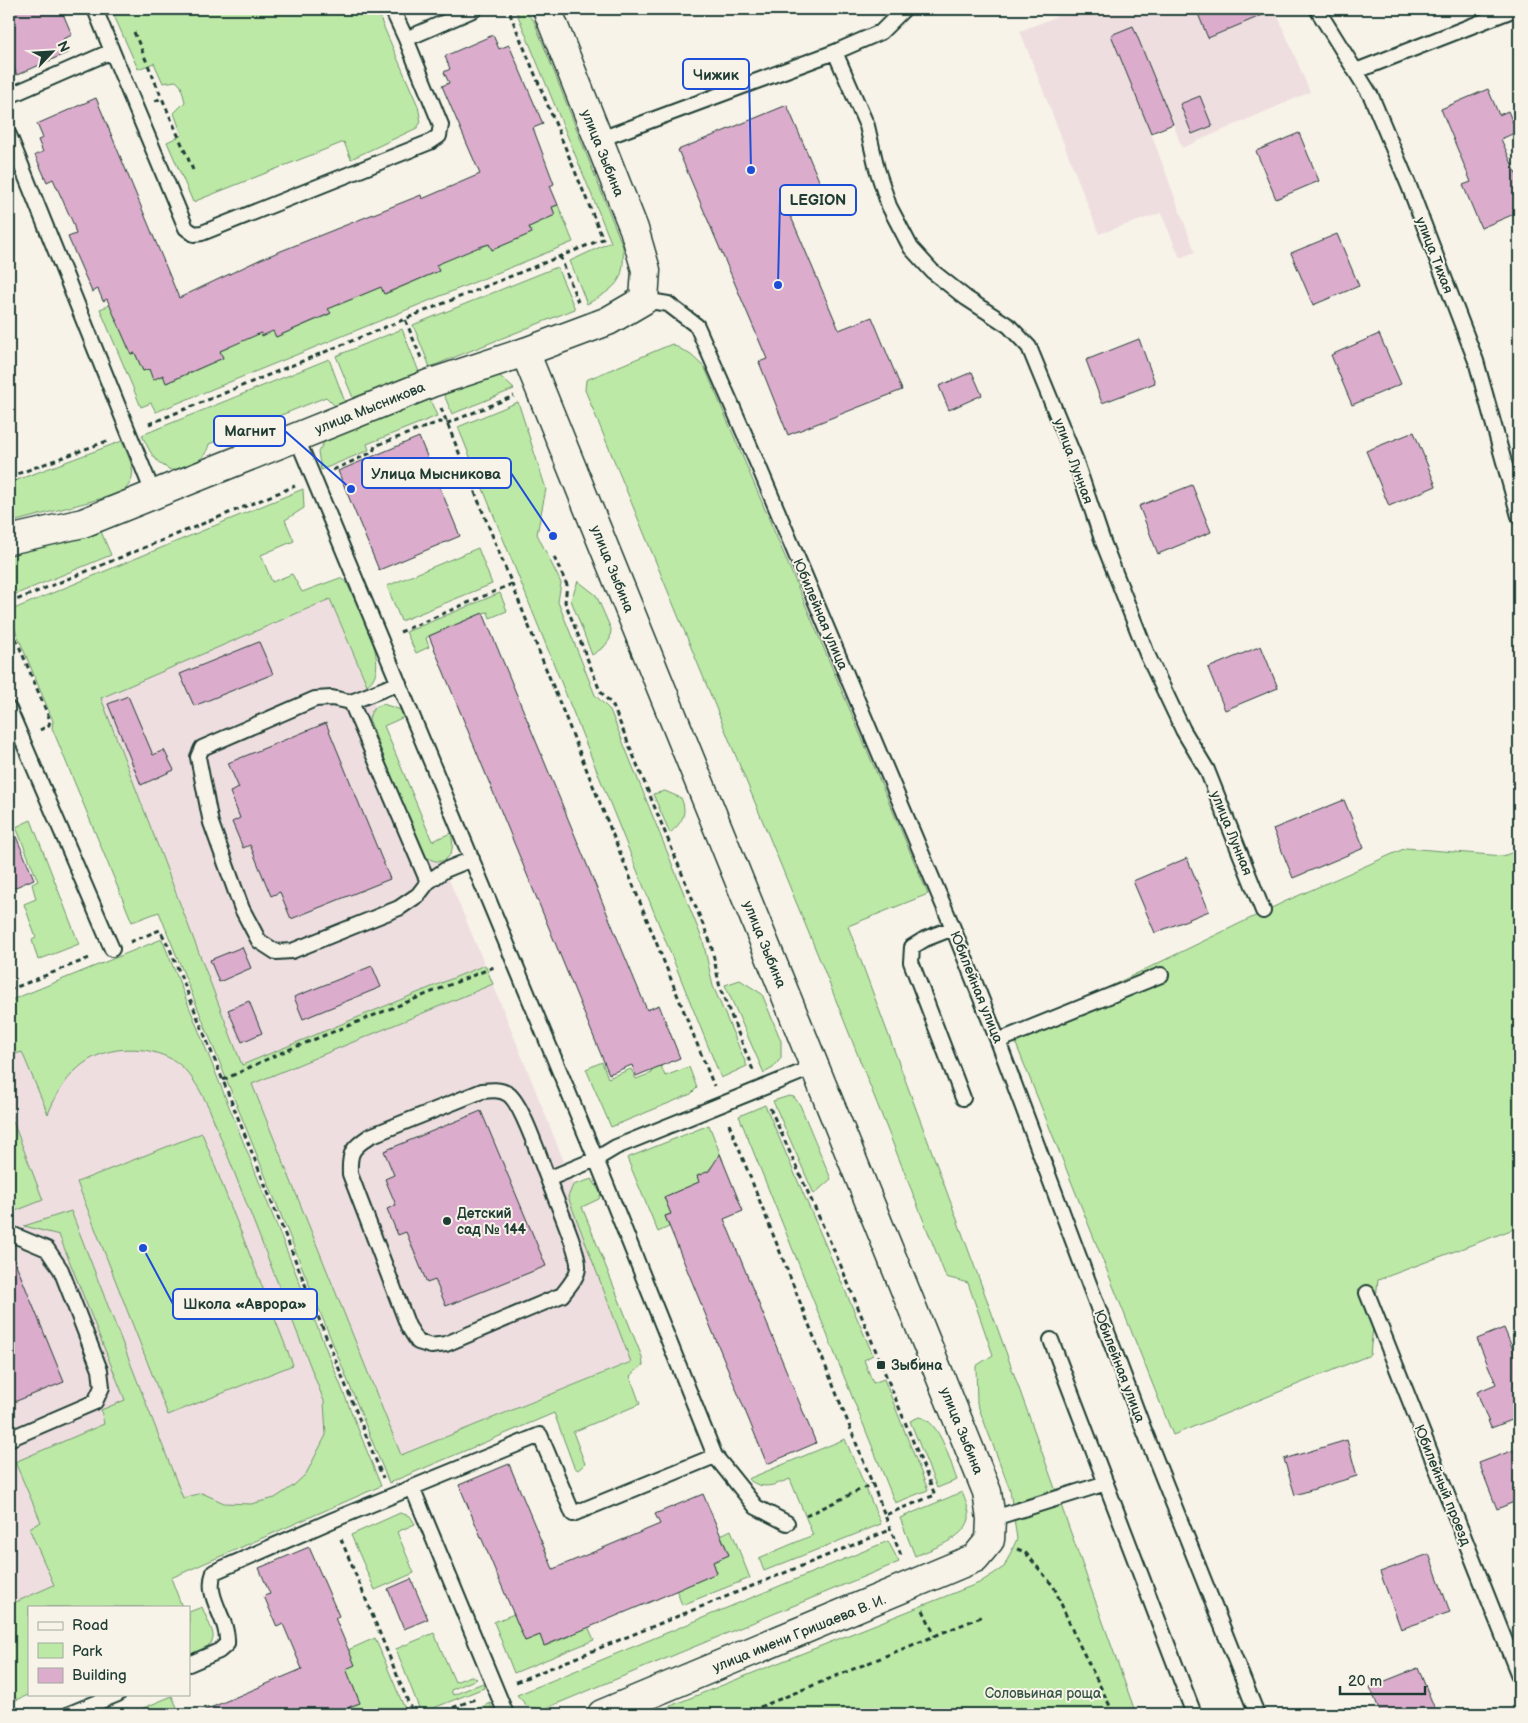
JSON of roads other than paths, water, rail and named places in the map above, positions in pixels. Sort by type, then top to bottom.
[{"type":"street","name":"улица Зыбина","points":[[547,9],[634,229],[646,270],[644,300]]},
{"type":"street","name":"улица Мысникова","points":[[9,540],[83,523],[153,493],[431,383],[525,352],[608,321],[644,300]]},
{"type":"street","name":"улица Зыбина","points":[[525,352],[987,1492],[991,1529]]},
{"type":"street","name":"улица имени Гришаева В. И.","points":[[602,1714],[913,1586],[975,1558],[991,1529]]},
{"type":"lane","points":[[95,9],[186,228],[194,234],[202,233],[430,142],[439,136],[441,124],[392,9]]},
{"type":"lane","points":[[406,39],[474,9]]},
{"type":"lane","points":[[598,140],[835,52],[881,32],[904,9]]},
{"type":"lane","name":"улица Тихая","points":[[1317,9],[1371,96],[1406,177],[1476,361],[1519,516]]},
{"type":"lane","points":[[1356,71],[1515,9]]},
{"type":"lane","points":[[9,96],[112,51]]},
{"type":"lane","name":"улица Лунная","points":[[835,52],[866,126],[889,206],[910,248],[932,271],[966,298],[1009,326],[1029,348],[1075,458],[1103,542],[1147,654],[1183,730],[1207,770],[1263,911]]},
{"type":"lane","points":[[9,135],[153,493]]},
{"type":"lane","name":"Юбилейная улица","points":[[644,300],[668,304],[697,326],[954,928],[1142,1425],[1257,1714]]},
{"type":"lane","points":[[296,436],[596,1159],[715,1456],[756,1507],[787,1524]]},
{"type":"lane","points":[[399,683],[351,702],[332,698],[315,700],[202,748],[198,757],[211,823],[242,909],[259,941],[276,952],[292,951],[399,908],[418,895],[428,882],[445,870],[472,859]]},
{"type":"lane","points":[[351,702],[428,882]]},
{"type":"lane","points":[[9,708],[112,949]]},
{"type":"lane","points":[[954,928],[925,939],[912,947],[911,962],[963,1098]]},
{"type":"lane","points":[[998,1041],[1161,975]]},
{"type":"lane","points":[[548,1179],[596,1159],[616,1147],[721,1104],[762,1090],[814,1067]]},
{"type":"lane","points":[[496,1089],[510,1095],[520,1110],[548,1179],[575,1253],[578,1268],[571,1284],[562,1295],[446,1344],[432,1346],[418,1342],[408,1326],[350,1174],[349,1156],[356,1145],[370,1136],[482,1091],[496,1089]]},
{"type":"lane","points":[[9,1233],[48,1249],[61,1270],[100,1370],[102,1387],[95,1402],[9,1439]]},
{"type":"lane","name":"Юбилейный проезд","points":[[1367,1293],[1519,1676]]},
{"type":"lane","points":[[1051,1340],[1194,1714]]},
{"type":"lane","points":[[190,1664],[218,1652],[227,1644],[228,1634],[212,1595],[210,1583],[214,1572],[332,1520],[540,1435],[573,1514],[715,1456]]},
{"type":"lane","points":[[991,1529],[1106,1483]]},
{"type":"lane","points":[[412,1487],[506,1714]]},
{"type":"lane","points":[[69,1714],[113,1696]]},
{"type":"place","name":"Чижик","points":[[751,170]]},
{"type":"place","name":"LEGION","points":[[778,285]]},
{"type":"place","name":"Магнит","points":[[351,489]]},
{"type":"place","name":"Улица Мысникова","points":[[553,536]]},
{"type":"place","name":"Детский сад № 144","points":[[447,1221]]},
{"type":"place","name":"Школа «Аврора»","points":[[143,1248]]},
{"type":"place","name":"Зыбина","points":[[881,1365]]},
{"type":"park label","name":"Соловьиная роща","points":[[1043,1693]]}]
